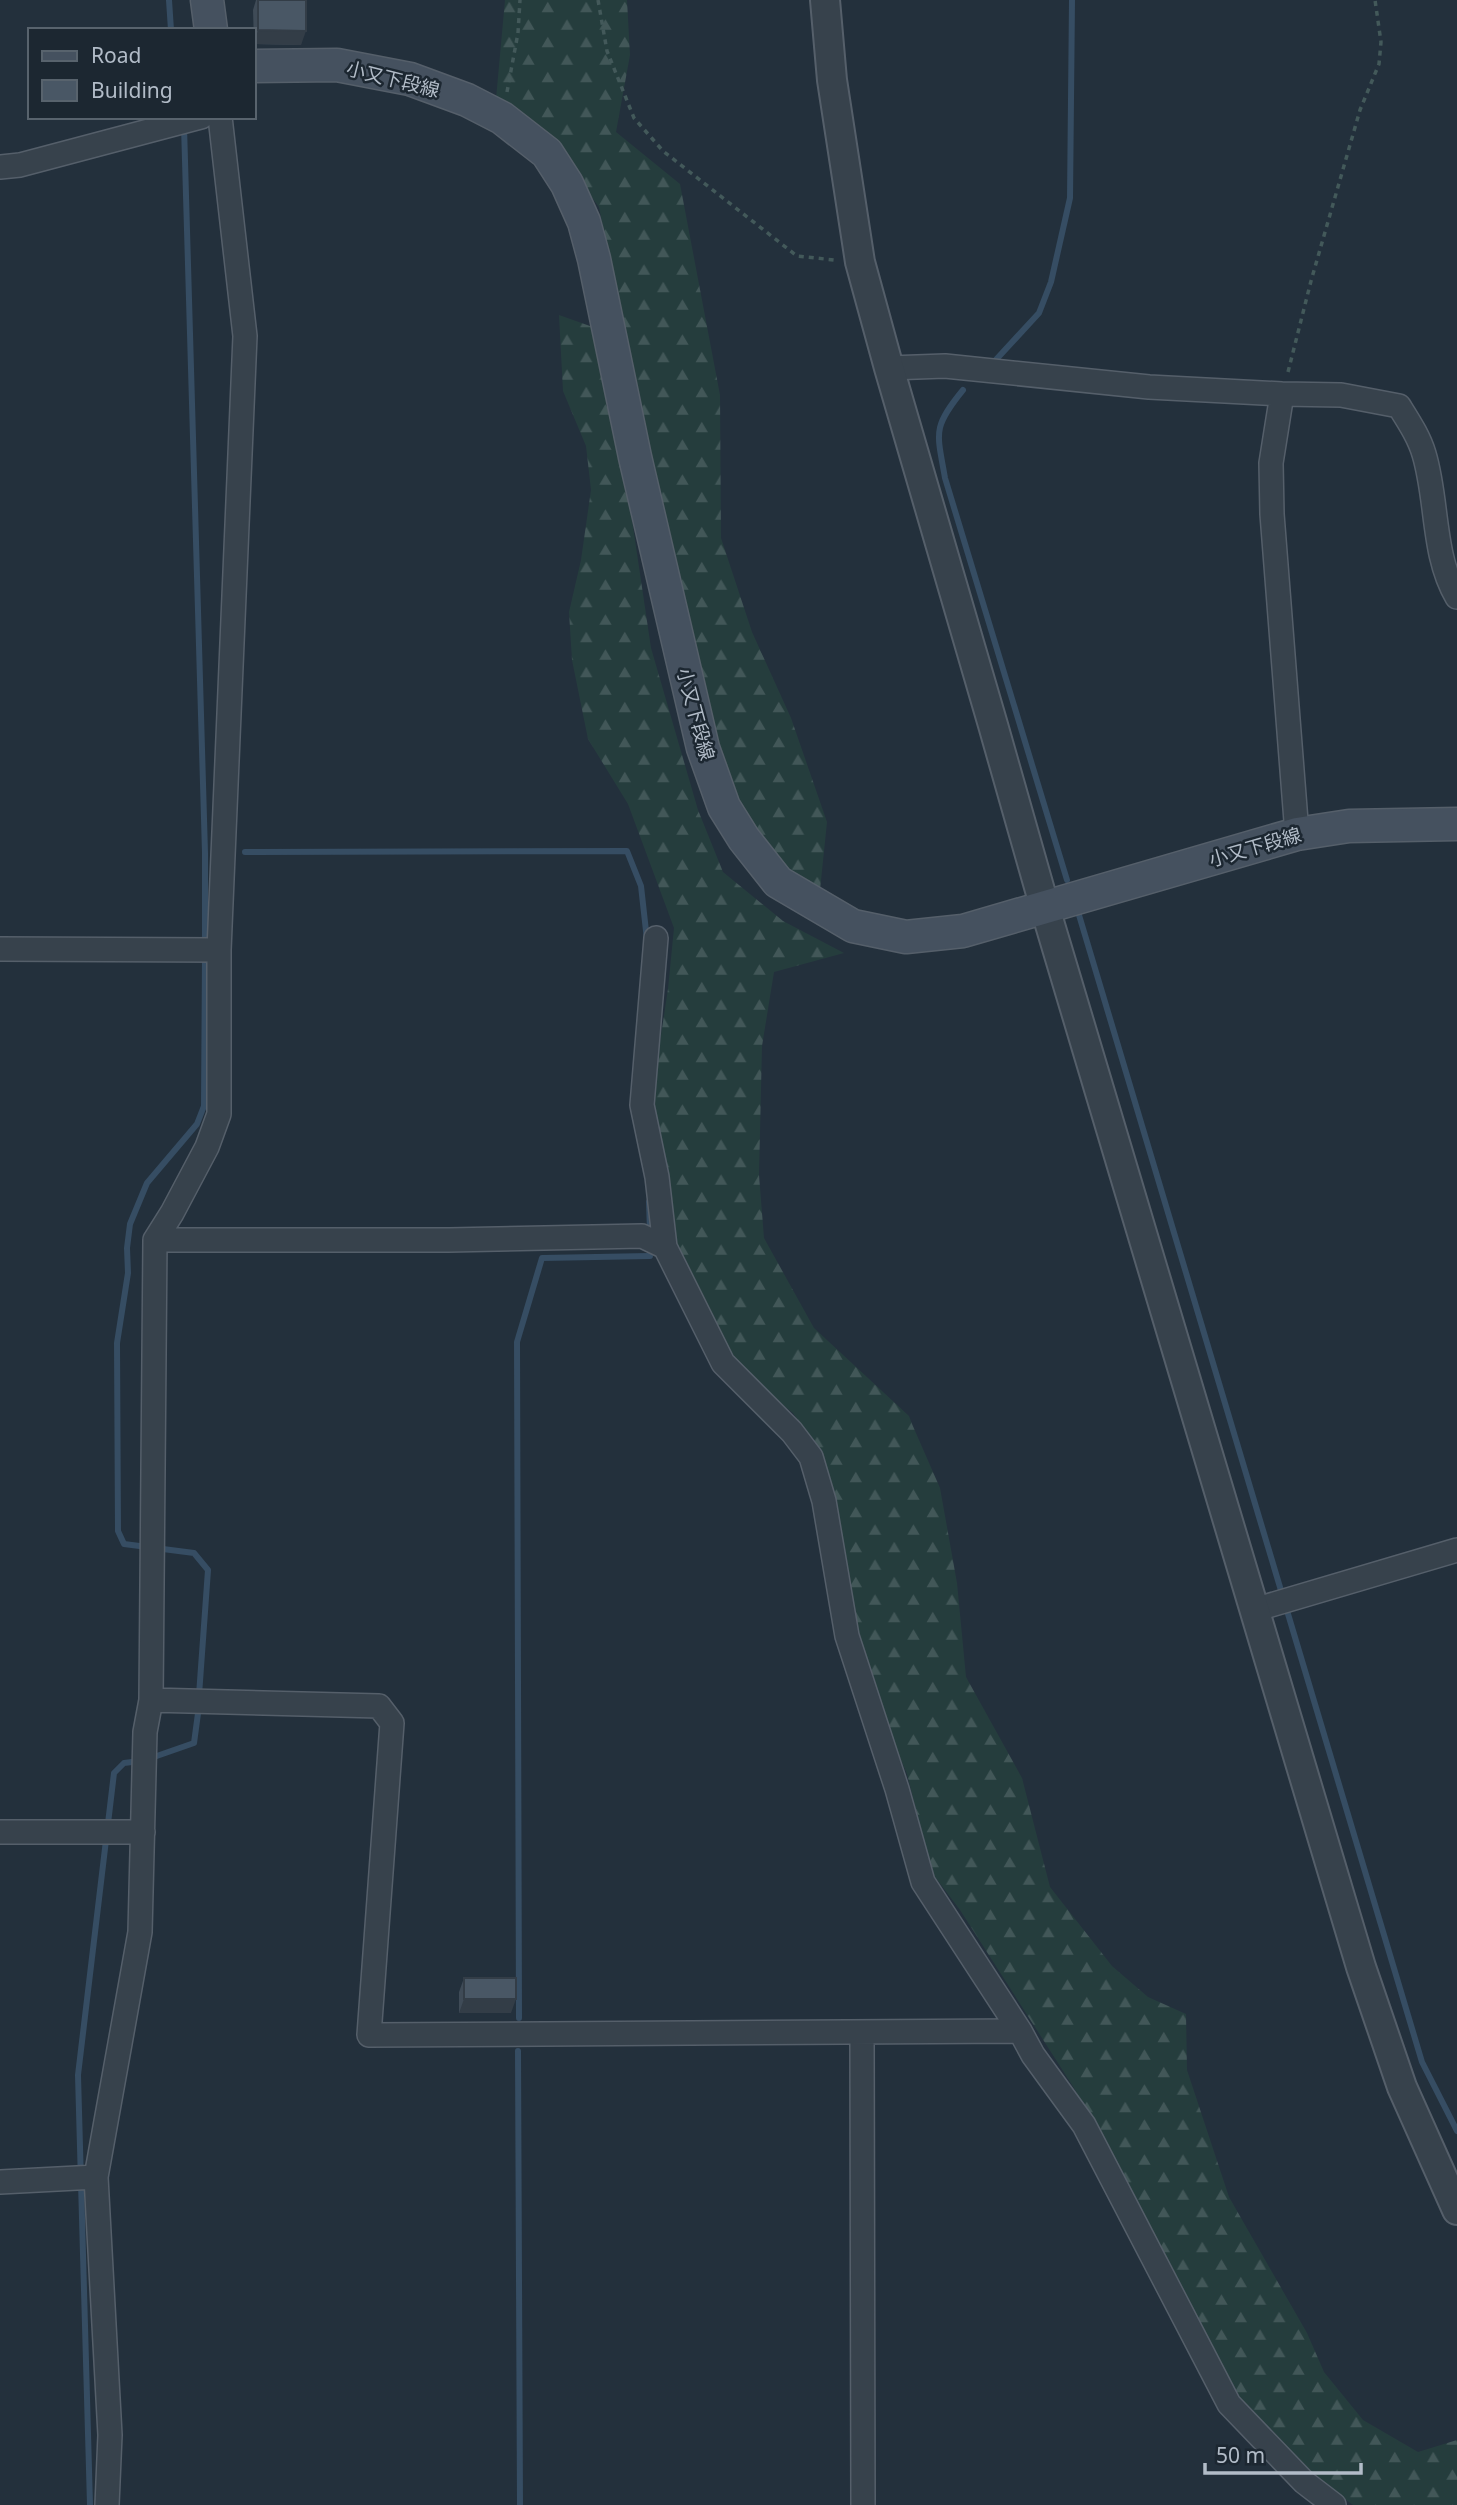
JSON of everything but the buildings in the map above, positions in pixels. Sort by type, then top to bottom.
[{"type":"main road","points":[[207,0],[211,28]]},
{"type":"main road","name":"小又下段線","points":[[256,66],[337,65],[411,79],[467,100],[502,118],[547,153],[567,184],[584,222],[594,259],[635,457],[702,748],[724,807],[744,839],[778,882],[853,926],[906,937],[963,931],[1297,834],[1349,826],[1457,824]]},
{"type":"street","points":[[825,0],[832,80],[860,262],[889,368],[1045,908],[1357,1954],[1402,2087],[1457,2210]]},
{"type":"street","points":[[0,167],[20,165],[193,119]]},
{"type":"street","points":[[107,2505],[110,2435],[96,2176],[139,1932],[145,1732],[151,1700],[155,1240],[207,1147],[219,1114],[219,950],[245,336],[220,119]]},
{"type":"street","points":[[889,368],[945,366],[1149,387],[1341,395],[1399,406],[1414,430],[1424,454],[1444,565],[1457,597]]},
{"type":"street","points":[[1282,394],[1271,463],[1272,514],[1297,834]]},
{"type":"street","points":[[656,938],[642,1105],[657,1177],[665,1247],[723,1363],[792,1432],[811,1457],[824,1501],[847,1636],[897,1788],[923,1882],[1020,2031],[1033,2056],[1084,2125],[1229,2404],[1304,2482],[1334,2505]]},
{"type":"street","points":[[0,949],[219,950]]},
{"type":"street","points":[[155,1240],[449,1240],[642,1236],[665,1247]]},
{"type":"street","points":[[1254,1610],[1457,1550]]},
{"type":"street","points":[[151,1700],[379,1706],[392,1723],[369,2035],[1020,2031]]},
{"type":"street","points":[[0,1832],[143,1832]]},
{"type":"street","points":[[862,2032],[863,2505]]},
{"type":"street","points":[[0,2182],[96,2176]]},
{"type":"path","points":[[502,118],[518,33],[520,0]]},
{"type":"path","points":[[598,0],[607,51],[634,118],[663,151],[797,256],[860,262]]},
{"type":"path","points":[[1282,394],[1360,110],[1379,64],[1381,42],[1375,0]]},
{"type":"green space","points":[[505,0],[627,0],[630,55],[616,132],[680,184],[720,395],[721,538],[752,632],[791,718],[827,822],[820,890],[778,867],[749,825],[718,753],[661,544],[628,352],[599,207],[549,140],[496,99]]},
{"type":"green space","points":[[559,315],[604,331],[651,648],[698,810],[723,872],[783,921],[844,953],[774,972],[762,1046],[759,1175],[764,1238],[814,1328],[909,1416],[940,1488],[957,1583],[966,1677],[1022,1778],[1050,1887],[1112,1966],[1148,1997],[1186,2014],[1187,2070],[1229,2197],[1307,2333],[1324,2372],[1363,2420],[1418,2452],[1457,2440],[1457,2505],[1353,2505],[1310,2473],[1246,2408],[1179,2288],[1074,2088],[960,1910],[932,1873],[907,1774],[872,1693],[852,1625],[838,1515],[823,1455],[793,1413],[743,1373],[697,1290],[673,1234],[651,1101],[674,928],[628,804],[588,739],[572,660],[569,612],[581,560],[591,490],[586,446],[563,391]]},
{"type":"waterway","points":[[169,0],[171,28]]},
{"type":"waterway","points":[[992,364],[1039,313],[1051,282],[1070,198],[1072,0]]},
{"type":"waterway","points":[[184,126],[205,853],[205,944]]},
{"type":"waterway","points":[[963,390],[946,413],[939,431],[945,478],[1067,880]]},
{"type":"waterway","points":[[245,852],[627,851],[641,886],[647,940]]},
{"type":"waterway","points":[[1079,915],[1422,2062],[1457,2131]]},
{"type":"waterway","points":[[199,1695],[208,1570],[194,1553],[124,1544],[118,1531],[117,1343],[128,1273],[130,1224],[147,1183],[197,1124],[204,1106],[205,955]]},
{"type":"waterway","points":[[649,1202],[650,1231]]},
{"type":"waterway","points":[[519,2018],[517,1342],[542,1258],[650,1256]]},
{"type":"waterway","points":[[151,1758],[194,1743],[199,1706]]},
{"type":"waterway","points":[[90,2505],[78,2075],[114,1773],[124,1763],[140,1761]]},
{"type":"waterway","points":[[518,2051],[520,2505]]}]
